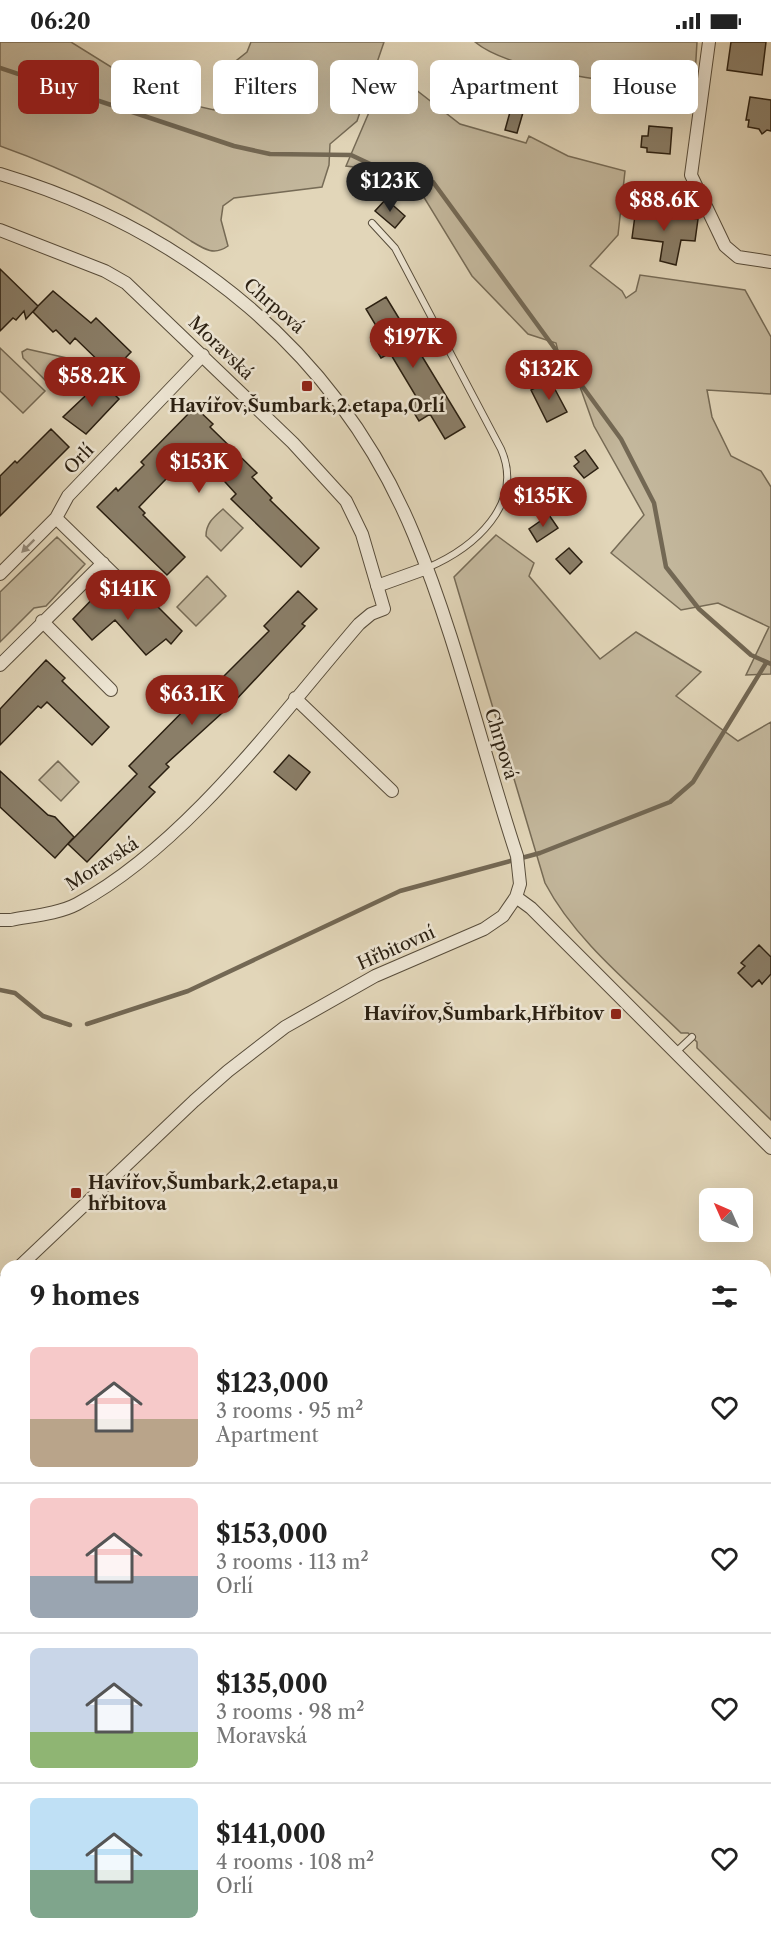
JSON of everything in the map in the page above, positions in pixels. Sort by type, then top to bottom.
[{"type":"street","points":[[709,42],[691,175],[725,246],[738,257],[771,262]]},
{"type":"street","name":"Chrpová","points":[[0,174],[69,198],[135,229],[216,280],[275,328],[313,369],[376,459],[404,511],[427,568],[519,863],[520,884],[516,897]]},
{"type":"street","name":"Moravská","points":[[0,230],[116,276],[139,293],[293,443],[346,501],[362,534],[384,609],[371,614],[359,624],[228,775],[147,858],[75,905],[11,920],[0,920]]},
{"type":"street","name":"Orlí","points":[[0,574],[56,518],[68,496],[203,355]]},
{"type":"street","points":[[56,518],[129,589]]},
{"type":"street","points":[[0,665],[103,563]]},
{"type":"street","points":[[377,586],[427,568]]},
{"type":"street","points":[[42,621],[111,690]]},
{"type":"street","points":[[295,698],[392,791]]},
{"type":"street","points":[[516,897],[531,908],[771,1148]]},
{"type":"street","name":"Hřbitovní","points":[[26,1260],[194,1101],[285,1027],[375,976],[491,925],[508,911],[516,897]]},
{"type":"lane","points":[[372,223],[395,248],[501,449],[508,469],[508,489],[488,525],[454,556],[427,568]]},
{"type":"lane","points":[[675,1054],[692,1037]]},
{"type":"shaded area","points":[[0,42],[71,42],[111,67],[111,114],[201,114],[201,107],[213,110],[213,114],[318,114],[318,60],[237,60],[247,52],[251,42],[384,42],[378,60],[330,60],[330,114],[359,114],[357,121],[330,144],[329,165],[322,187],[234,198],[223,206],[221,220],[228,246],[218,251],[200,247],[146,213],[98,188],[50,165],[0,146]]},
{"type":"shaded area","points":[[475,42],[697,42],[696,60],[591,60],[591,78],[579,76],[579,60],[510,60]]},
{"type":"shaded area","points":[[418,91],[430,101],[430,114],[447,114],[460,124],[526,143],[529,136],[568,156],[625,171],[618,235],[590,266],[622,291],[626,298],[636,291],[640,275],[745,290],[771,337],[771,394],[707,390],[712,417],[731,456],[761,471],[771,487],[771,674],[746,675],[769,627],[718,603],[681,610],[611,553],[644,515],[594,426],[569,356],[560,359],[556,343],[528,334],[472,276],[422,194],[371,169],[346,166],[368,114],[418,114]]},
{"type":"shaded area","points":[[0,348],[45,391],[23,413],[0,391]]},
{"type":"shaded area","points":[[27,349],[70,359],[71,365],[51,386],[23,358],[22,352]]},
{"type":"shaded area","points":[[223,509],[243,528],[221,551],[206,536],[206,531],[209,524]]},
{"type":"shaded area","points":[[496,535],[534,563],[529,576],[600,659],[636,632],[701,672],[676,696],[738,741],[771,722],[771,1120],[697,1048],[697,1042],[688,1033],[681,1033],[607,963],[573,925],[545,883],[454,577]]},
{"type":"shaded area","points":[[57,537],[85,564],[46,606],[34,608],[0,642],[0,592]]},
{"type":"shaded area","points":[[207,576],[226,596],[196,626],[177,607]]},
{"type":"shaded area","points":[[58,761],[79,782],[61,801],[39,780]]},
{"type":"building","points":[[731,42],[766,42],[762,75],[727,70]]},
{"type":"building","points":[[750,97],[771,100],[771,131],[767,130],[762,134],[759,129],[748,127],[749,120],[746,120]]},
{"type":"building","points":[[509,114],[523,114],[517,133],[505,130]]},
{"type":"building","points":[[649,126],[672,128],[670,154],[647,152],[647,148],[641,147],[642,136],[648,136]]},
{"type":"building","points":[[386,199],[405,216],[395,228],[375,211]]},
{"type":"building","points":[[636,208],[654,210],[653,215],[698,219],[695,241],[681,240],[676,265],[660,261],[663,242],[632,238]]},
{"type":"building","points":[[0,269],[38,306],[26,319],[24,311],[0,331]]},
{"type":"building","points":[[53,291],[91,323],[96,318],[131,352],[111,373],[75,338],[70,344],[56,330],[53,332],[33,312]]},
{"type":"building","points":[[386,297],[465,427],[445,439],[430,414],[419,421],[408,403],[417,398],[390,353],[381,358],[371,341],[381,334],[366,309]]},
{"type":"building","points":[[550,380],[567,412],[547,422],[531,390]]},
{"type":"building","points":[[101,381],[119,399],[86,434],[63,417]]},
{"type":"building","points":[[195,407],[213,424],[210,427],[257,473],[252,477],[272,498],[270,500],[319,548],[301,567],[231,499],[236,494],[195,449],[139,507],[145,513],[143,515],[185,557],[167,575],[97,507],[116,488],[118,491],[144,465],[141,462]]},
{"type":"building","points":[[51,429],[69,447],[0,516],[0,476],[15,461],[17,463]]},
{"type":"building","points":[[585,450],[598,468],[584,478],[574,466],[579,462],[575,457]]},
{"type":"building","points":[[549,515],[558,528],[537,542],[529,529]]},
{"type":"building","points":[[569,548],[582,562],[570,574],[556,559]]},
{"type":"building","points":[[103,588],[131,612],[147,596],[182,631],[171,644],[166,639],[146,655],[115,620],[92,640],[73,619]]},
{"type":"building","points":[[298,591],[317,609],[302,624],[305,626],[233,703],[166,764],[169,767],[149,787],[155,792],[87,862],[68,844],[137,774],[129,766],[197,697],[200,700],[269,631],[264,626]]},
{"type":"building","points":[[46,660],[65,678],[62,681],[109,727],[92,745],[47,702],[41,708],[38,706],[0,745],[0,709]]},
{"type":"building","points":[[289,755],[310,772],[296,790],[274,772]]},
{"type":"building","points":[[0,771],[48,815],[55,817],[74,837],[55,858],[0,807]]},
{"type":"building","points":[[759,945],[771,957],[771,974],[762,984],[759,980],[752,987],[738,973],[745,966],[741,963]]},
{"type":"waterway","points":[[0,68],[234,146],[270,154],[351,155],[398,177],[433,182],[621,439],[654,503],[666,567],[699,609],[751,655],[771,664]]},
{"type":"waterway","points":[[87,1024],[188,991],[400,891],[540,853],[670,802],[693,782],[766,663]]},
{"type":"waterway","points":[[0,990],[15,993],[43,1016],[70,1025]]},
{"type":"place","name":"Havířov,Šumbark,2.etapa,Orlí","points":[[307,386]]},
{"type":"place","name":"Havířov,Šumbark,Hřbitov","points":[[616,1014]]},
{"type":"place","name":"Havířov,Šumbark,2.etapa,u hřbitova","points":[[76,1193]]}]
